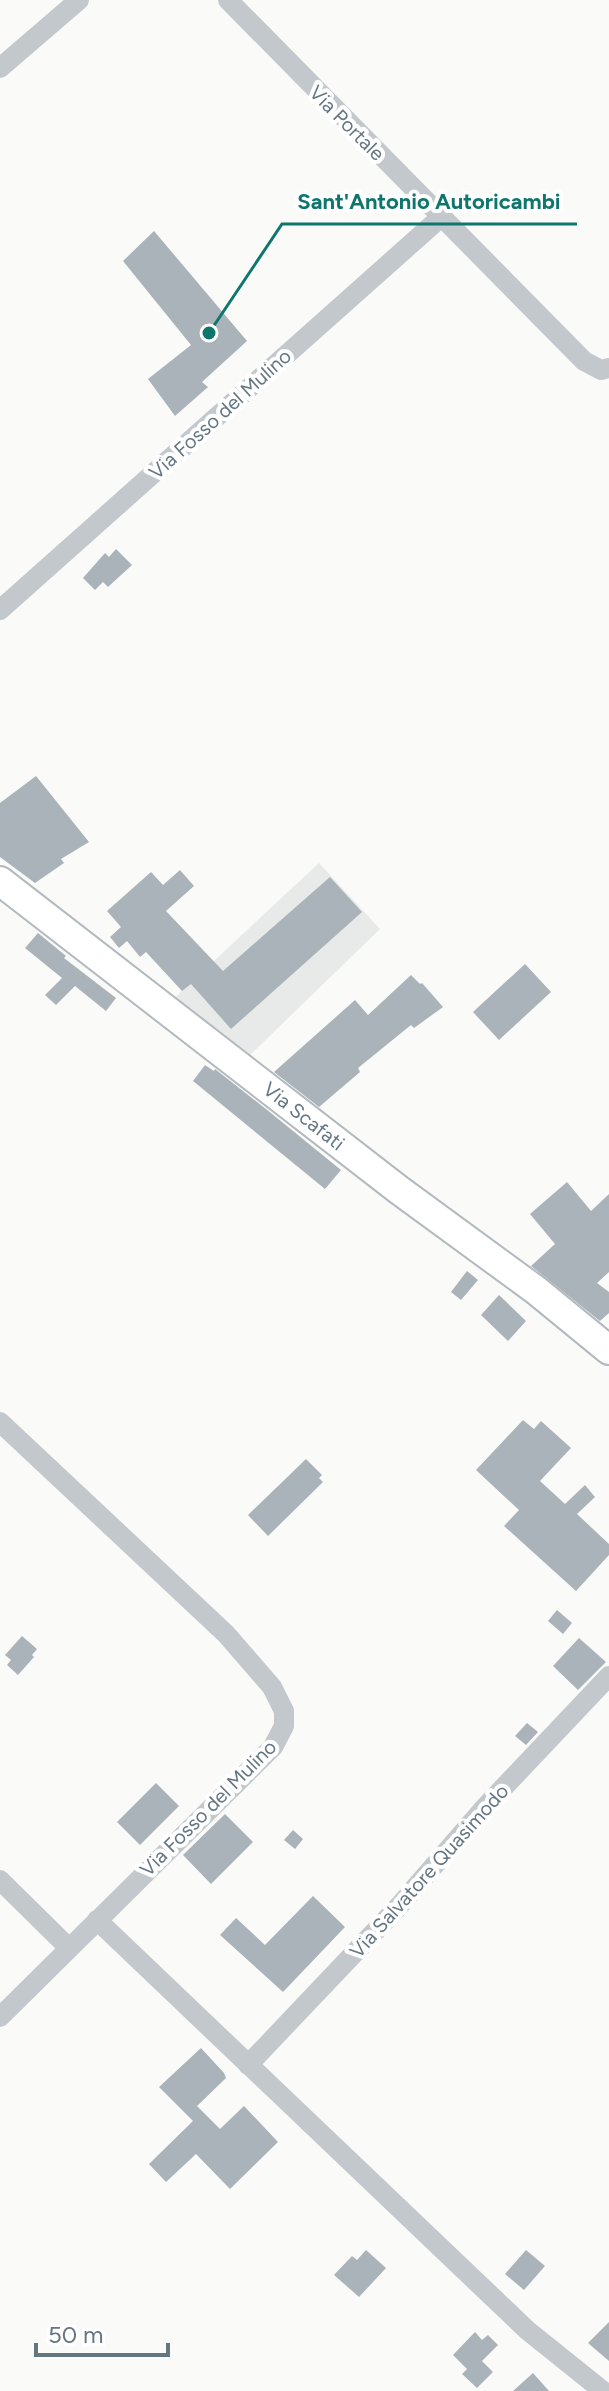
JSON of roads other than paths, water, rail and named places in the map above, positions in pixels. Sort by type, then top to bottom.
[{"type":"street","points":[[0,68],[79,0]]},
{"type":"street","name":"Via Portale","points":[[228,0],[584,361],[601,370],[609,368]]},
{"type":"street","name":"Via Fosso del Mulino","points":[[0,610],[440,218]]},
{"type":"street","name":"Via Scafati","points":[[0,881],[399,1190],[537,1291],[609,1350]]},
{"type":"street","name":"Via Fosso del Mulino","points":[[0,1422],[226,1634],[272,1687],[284,1711],[284,1726],[273,1747],[0,2017]]},
{"type":"street","name":"Via Salvatore Quasimodo","points":[[248,2065],[399,1906],[485,1807],[609,1676]]},
{"type":"street","points":[[0,1880],[69,1948]]},
{"type":"street","points":[[97,1920],[527,2330],[597,2386]]},
{"type":"place","name":"Sant'Antonio Autoricambi","points":[[209,333]]}]
